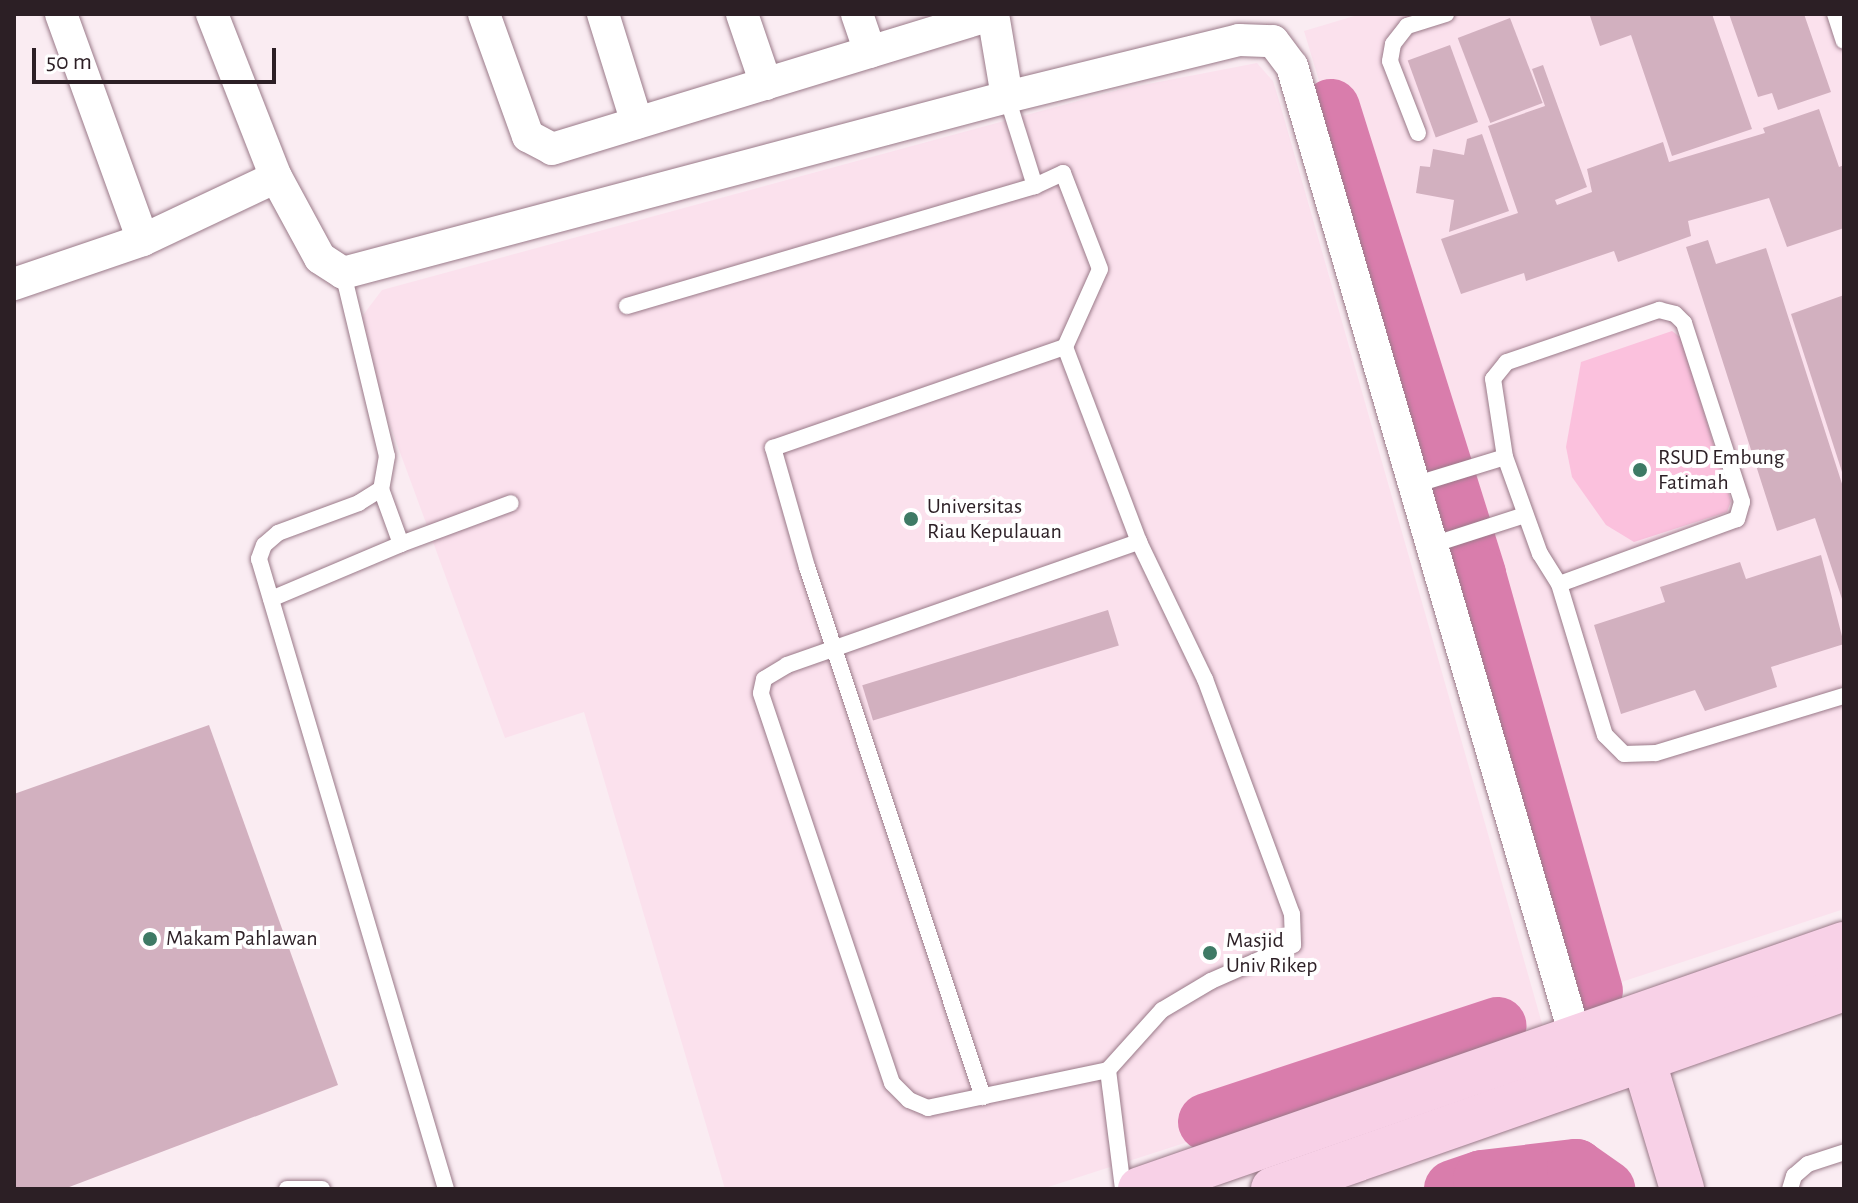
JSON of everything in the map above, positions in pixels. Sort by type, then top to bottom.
[{"type":"main road","points":[[1273,1189],[1637,1038],[1844,944]]},
{"type":"main road","points":[[1637,1038],[1844,989]]},
{"type":"main road","points":[[1637,1038],[1682,1189]]},
{"type":"main road","points":[[1140,1189],[1582,1059]]},
{"type":"street","points":[[61,14],[143,240]]},
{"type":"street","points":[[212,14],[276,177],[320,258],[343,273],[1007,97],[1234,27],[1273,41],[1292,66],[1442,541],[1582,1059]]},
{"type":"street","points":[[484,14],[518,115],[536,145],[552,149],[993,14],[1007,97]]},
{"type":"street","points":[[603,14],[637,123]]},
{"type":"street","points":[[742,14],[766,84]]},
{"type":"street","points":[[857,14],[870,52]]},
{"type":"street","points":[[14,284],[143,240],[276,177]]},
{"type":"lane","points":[[1418,133],[1390,61],[1393,44],[1407,26],[1446,14]]},
{"type":"lane","points":[[1835,14],[1844,41]]},
{"type":"lane","points":[[1007,97],[1035,186]]},
{"type":"lane","points":[[627,306],[1035,186],[1063,173],[1100,269],[1065,347],[1139,542],[1205,679],[1295,931],[1293,945],[1281,954],[1211,981],[1162,1010],[1108,1070],[928,1108],[909,1100],[892,1083],[761,693],[764,679],[773,672],[835,648],[1139,542]]},
{"type":"lane","points":[[343,273],[387,456],[381,489],[401,544]]},
{"type":"lane","points":[[1559,584],[1726,527],[1737,519],[1742,502],[1684,323],[1675,314],[1659,310],[1507,362],[1493,379],[1498,459],[1517,516],[1559,584],[1605,735],[1624,754],[1656,753],[1844,696]]},
{"type":"lane","points":[[983,1097],[835,648],[773,448],[1065,347]]},
{"type":"lane","points":[[1423,483],[1498,459]]},
{"type":"lane","points":[[381,489],[359,503],[278,533],[264,545],[259,559],[446,1189]]},
{"type":"lane","points":[[271,599],[401,544],[511,503]]},
{"type":"lane","points":[[1442,541],[1517,516]]},
{"type":"lane","points":[[1108,1070],[1123,1189]]},
{"type":"lane","points":[[1790,1189],[1794,1176],[1808,1164],[1844,1152]]},
{"type":"lane","points":[[287,1189],[322,1189]]},
{"type":"shaded area","name":"RSUD Embung Fatimah","points":[[1361,14],[1844,14],[1844,909],[1594,991],[1304,31]]},
{"type":"shaded area","name":"Universitas Riau Kepulauan","points":[[1257,63],[1273,81],[1280,104],[1543,1027],[1042,1189],[725,1189],[584,712],[505,738],[354,327],[382,290],[1122,89]]},
{"type":"shaded area","points":[[1672,331],[1681,338],[1731,501],[1727,512],[1634,542],[1606,525],[1572,477],[1566,447],[1581,362]]},
{"type":"building","points":[[1712,14],[1752,129],[1672,156],[1631,35],[1600,46],[1590,16]]},
{"type":"building","points":[[1729,14],[1804,14],[1831,92],[1778,110],[1772,93],[1758,97]]},
{"type":"building","points":[[1510,18],[1543,103],[1490,123],[1458,38]]},
{"type":"building","points":[[1450,45],[1478,122],[1436,137],[1408,60]]},
{"type":"building","points":[[1543,65],[1587,187],[1555,200],[1557,205],[1592,192],[1587,169],[1663,142],[1669,162],[1765,133],[1763,128],[1819,109],[1839,167],[1844,165],[1844,228],[1787,247],[1769,198],[1688,221],[1691,236],[1618,262],[1614,251],[1526,281],[1524,273],[1461,294],[1441,239],[1518,213],[1488,126],[1545,106],[1532,69]]},
{"type":"building","points":[[1482,134],[1509,211],[1449,232],[1454,200],[1416,193],[1420,166],[1430,167],[1433,149],[1464,155],[1467,139]]},
{"type":"building","points":[[1708,240],[1716,264],[1766,248],[1844,490],[1844,605],[1815,518],[1777,531],[1686,247]]},
{"type":"building","points":[[1844,295],[1844,474],[1843,475],[1791,314]]},
{"type":"building","points":[[1821,555],[1844,644],[1771,667],[1777,687],[1705,711],[1695,690],[1621,714],[1594,625],[1665,602],[1660,587],[1740,562],[1746,579]]},
{"type":"building","points":[[1108,610],[1119,645],[873,721],[862,685]]},
{"type":"building","name":"Makam Pahlawan","points":[[209,725],[338,1085],[64,1189],[14,1189],[14,794]]},
{"type":"waterway","points":[[1331,108],[1477,575],[1594,991]]},
{"type":"waterway","points":[[1207,1122],[1498,1026]]},
{"type":"waterway","points":[[1453,1189],[1482,1179],[1576,1168],[1606,1189]]},
{"type":"place","name":"RSUD Embung Fatimah","points":[[1640,470]]},
{"type":"place","name":"Universitas Riau Kepulauan","points":[[911,519]]},
{"type":"place","name":"Makam Pahlawan","points":[[150,939]]},
{"type":"place","name":"Masjid Univ Rikep","points":[[1210,953]]}]
